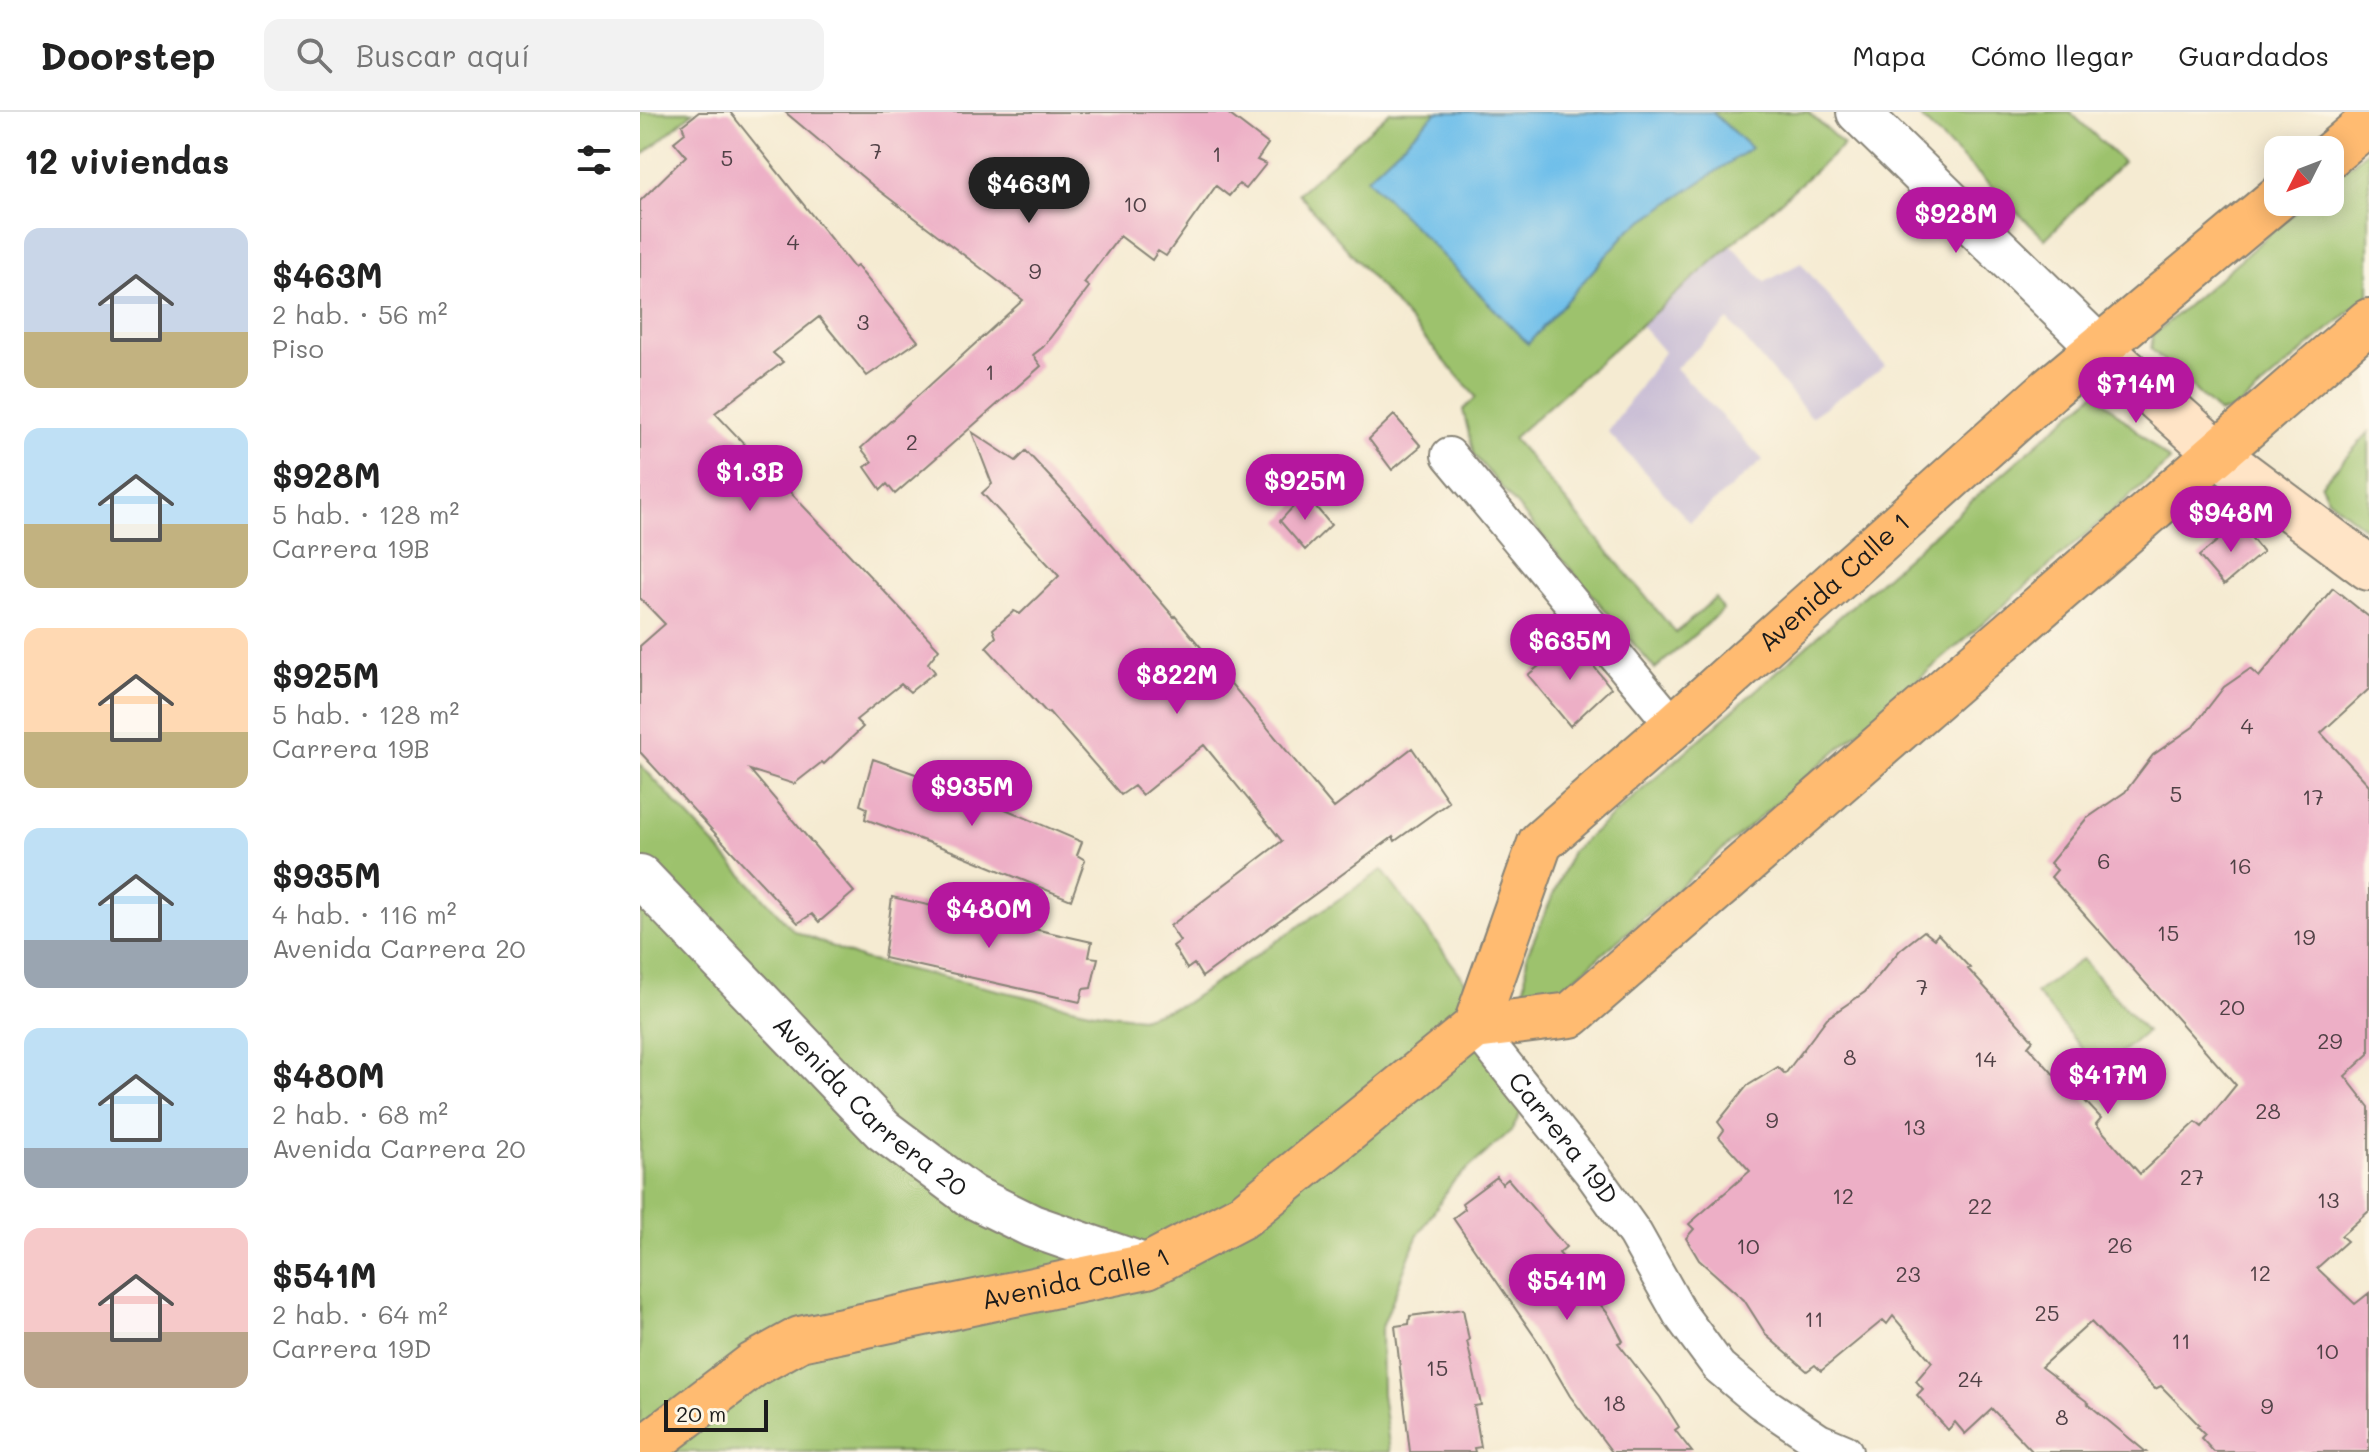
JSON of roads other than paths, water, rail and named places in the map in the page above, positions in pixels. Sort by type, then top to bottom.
[{"type":"main road","points":[[2344,143],[2369,122]]},
{"type":"main road","name":"Avenida Calle 1","points":[[640,1451],[753,1365],[800,1339],[1147,1266],[1244,1215],[1475,1027],[1540,843],[2050,389],[2264,210]]},
{"type":"main road","points":[[1475,1027],[1571,1015],[2369,321]]},
{"type":"main road","points":[[2100,348],[2217,452],[2369,568]]},
{"type":"street","points":[[1858,112],[2100,348]]},
{"type":"street","points":[[1449,455],[1674,726]]},
{"type":"street","name":"Avenida Carrera 20","points":[[640,876],[883,1130],[971,1196],[1032,1226],[1147,1266]]},
{"type":"street","name":"Carrera 19D","points":[[1475,1027],[1591,1172],[1635,1234],[1680,1314],[1719,1367],[1761,1402],[1819,1441],[1845,1452]]},
{"type":"water","points":[[1437,112],[1712,112],[1751,148],[1629,230],[1528,344],[1367,178]]}]
